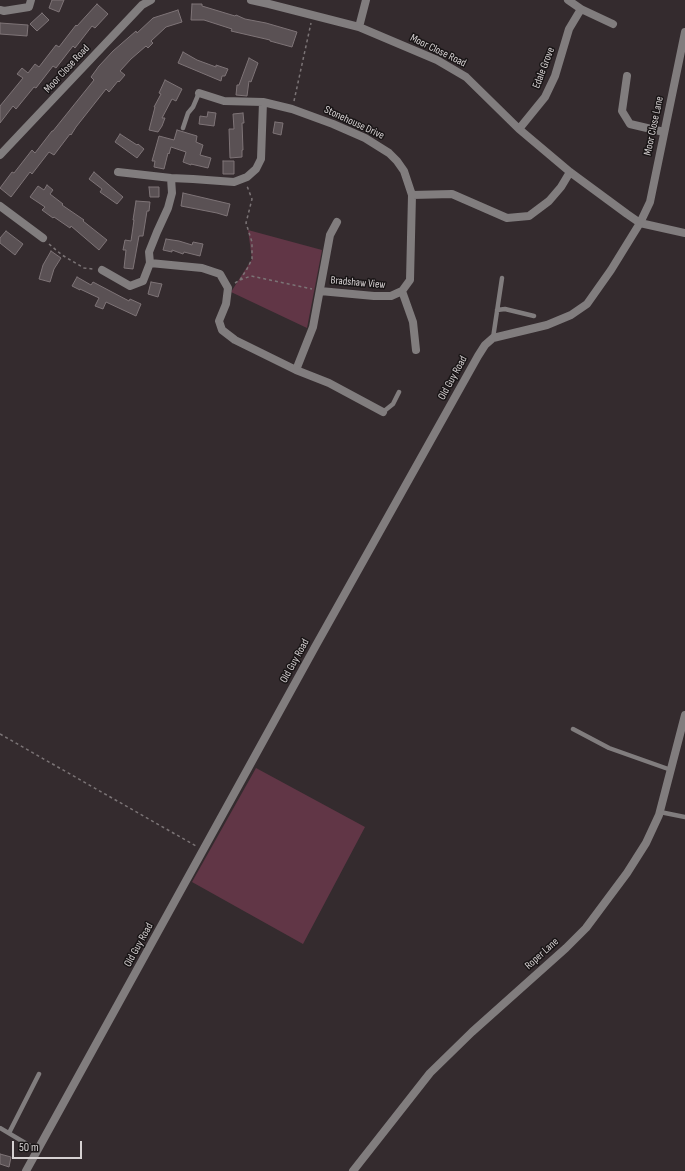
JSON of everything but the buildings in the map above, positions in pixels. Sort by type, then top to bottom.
[{"type":"street","points":[[0,10],[4,11],[29,7],[31,0]]},
{"type":"street","name":"Moor Close Road","points":[[0,155],[142,5],[151,0]]},
{"type":"street","name":"Moor Close Road","points":[[251,0],[270,2],[359,27],[438,60],[466,77],[519,129],[570,172],[640,223]]},
{"type":"street","points":[[359,27],[366,0]]},
{"type":"street","points":[[568,0],[581,9],[613,24]]},
{"type":"street","name":"Edale Grove","points":[[519,129],[545,97],[555,76],[569,29],[581,9]]},
{"type":"street","name":"Moor Close Lane","points":[[640,223],[650,202],[685,32]]},
{"type":"street","points":[[627,76],[622,111],[630,124],[664,132]]},
{"type":"street","name":"Stonehouse Drive","points":[[199,93],[224,101],[263,102],[292,109],[334,124],[366,138],[389,153],[397,161],[404,171],[412,195]]},
{"type":"street","points":[[118,172],[171,178],[234,182],[247,177],[256,169],[261,159],[263,102]]},
{"type":"street","points":[[416,350],[413,322],[402,291],[410,280],[412,195],[452,194],[507,218],[529,216],[549,201],[562,187],[570,172]]},
{"type":"street","points":[[102,270],[130,286],[143,281],[150,263],[149,252],[168,208],[172,193],[171,178]]},
{"type":"street","points":[[0,206],[43,238]]},
{"type":"street","points":[[320,291],[330,235],[337,222]]},
{"type":"street","points":[[493,338],[547,325],[571,315],[587,304],[611,270],[640,223],[685,233]]},
{"type":"street","points":[[150,263],[202,268],[220,274],[228,288],[226,304],[219,321],[222,330],[235,340],[296,370],[329,383],[383,412]]},
{"type":"street","name":"Bradshaw View","points":[[296,370],[313,327],[320,291],[391,296],[402,291]]},
{"type":"street","name":"Old Guy Road","points":[[26,1171],[311,654],[478,356],[485,345],[493,338]]},
{"type":"street","name":"Roper Lane","points":[[353,1171],[430,1073],[472,1032],[566,948],[586,928],[631,867],[646,843],[660,812],[685,715]]},
{"type":"lane","points":[[183,128],[188,113],[193,107],[199,93]]},
{"type":"lane","points":[[493,338],[502,278]]},
{"type":"lane","points":[[497,310],[505,309],[534,316]]},
{"type":"lane","points":[[383,412],[393,404],[399,392]]},
{"type":"lane","points":[[573,729],[609,748],[671,770]]},
{"type":"lane","points":[[660,812],[685,816]]},
{"type":"lane","points":[[8,1133],[39,1074]]},
{"type":"lane","points":[[0,1128],[37,1150]]},
{"type":"path","points":[[292,109],[312,15]]},
{"type":"path","points":[[240,280],[252,259],[252,242],[246,223],[252,199],[242,179]]},
{"type":"path","points":[[43,238],[62,255],[84,268],[102,270]]},
{"type":"path","points":[[228,288],[240,280],[251,276],[320,291]]},
{"type":"path","points":[[0,734],[204,850]]},
{"type":"shaded area","points":[[248,230],[322,250],[307,328],[231,292],[252,259]]},
{"type":"shaded area","points":[[256,768],[365,827],[303,944],[192,882]]}]
